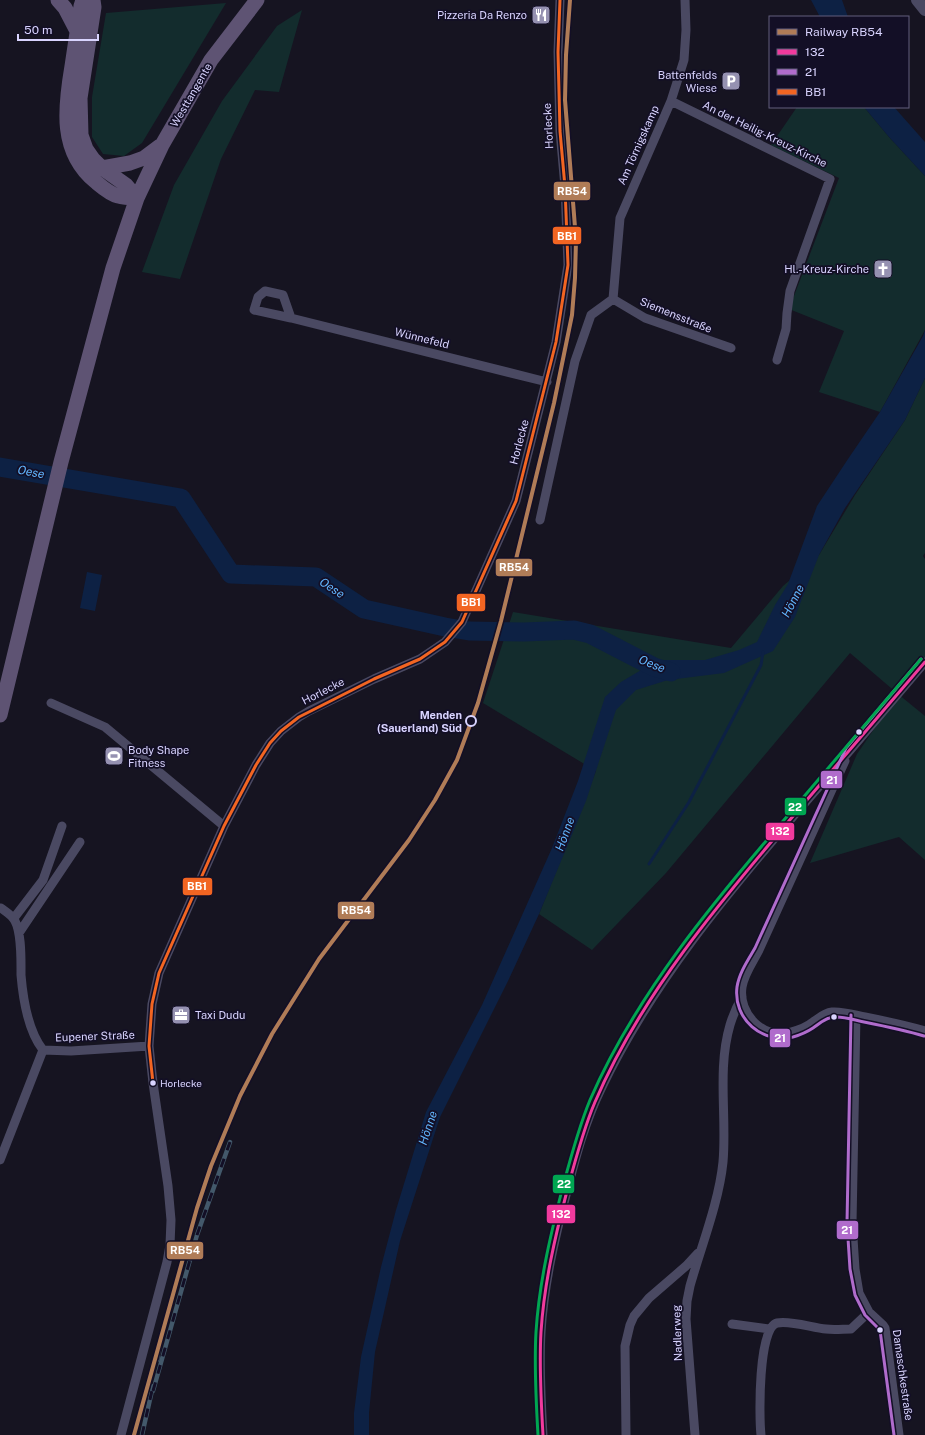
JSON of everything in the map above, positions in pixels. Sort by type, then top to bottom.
[{"type":"main road","points":[[58,0],[65,8],[77,31]]},
{"type":"main road","points":[[83,0],[67,94],[66,113],[69,135],[75,158],[88,176],[104,188],[118,196],[137,198]]},
{"type":"main road","points":[[93,0],[94,7],[80,98],[81,135],[86,148],[93,159],[102,168],[126,185],[137,198]]},
{"type":"main road","name":"Westtangente","points":[[0,715],[61,462],[113,268],[137,198],[162,145],[211,60],[257,0]]},
{"type":"main road","points":[[102,168],[130,163],[144,158],[162,145]]},
{"type":"street","name":"Horlecke","points":[[121,1435],[167,1262],[170,1245],[171,1220],[168,1186],[149,1046],[152,1004],[159,973],[224,826],[256,765],[270,743],[281,731],[309,711],[374,679],[420,659],[445,642],[462,622],[516,501],[556,342],[568,265],[565,187],[560,131],[558,52],[560,0]]},
{"type":"street","name":"Am Törnigskamp","points":[[613,299],[620,218],[671,101],[684,60],[686,30],[684,0]]},
{"type":"street","points":[[916,0],[925,10]]},
{"type":"street","name":"An der Heilig-Kreuz-Kirche","points":[[671,101],[830,179],[790,291],[786,329],[777,360]]},
{"type":"street","points":[[540,520],[575,362],[591,315],[613,299]]},
{"type":"street","name":"Siemensstraße","points":[[613,299],[645,318],[730,348]]},
{"type":"street","name":"Wünnefeld","points":[[291,318],[547,382]]},
{"type":"street","points":[[543,1435],[540,1364],[541,1333],[545,1296],[558,1227],[573,1165],[601,1089],[626,1041],[649,1004],[708,920],[740,878],[925,662]]},
{"type":"street","points":[[51,703],[105,727],[224,826]]},
{"type":"street","name":"Nadlerweg","points":[[695,1435],[686,1319],[687,1301],[690,1286],[720,1185],[724,1152],[724,1061],[726,1043],[734,1012],[742,997],[746,976],[850,750]]},
{"type":"street","points":[[1,908],[14,918],[43,880],[62,826]]},
{"type":"street","points":[[19,933],[80,842]]},
{"type":"street","name":"Eupener Straße","points":[[14,918],[19,933],[22,987],[25,1001],[34,1033],[39,1044],[44,1050],[71,1051],[149,1046]]},
{"type":"street","points":[[742,997],[743,1005],[751,1018],[765,1031],[774,1034],[784,1034],[802,1029],[826,1013],[832,1012],[856,1015],[925,1031]]},
{"type":"street","name":"Damaschkestraße","points":[[856,1015],[853,1244],[859,1293],[869,1312],[885,1328],[899,1435]]},
{"type":"street","points":[[0,1160],[44,1050]]},
{"type":"street","points":[[626,1435],[625,1346],[630,1325],[634,1316],[648,1298],[686,1266],[700,1251]]},
{"type":"street","points":[[761,1435],[759,1399],[762,1371],[769,1330],[773,1325],[778,1323],[827,1329],[851,1329],[869,1312]]},
{"type":"street","points":[[732,1324],[769,1330]]},
{"type":"green space","points":[[226,3],[142,143],[124,156],[103,154],[92,137],[92,97],[106,13]]},
{"type":"green space","points":[[302,10],[279,92],[255,90],[221,159],[180,279],[142,272],[174,185],[222,101],[277,26]]},
{"type":"green space","points":[[796,108],[865,108],[925,176],[925,330],[880,412],[819,392],[844,331],[789,309],[839,178],[771,145]]},
{"type":"green space","points":[[925,378],[925,553],[923,556],[925,559],[925,662],[898,694],[850,653],[666,873],[592,950],[539,914],[596,771],[483,703],[513,612],[731,648],[783,586],[819,555],[855,495],[905,420]]},
{"type":"green space","points":[[898,694],[925,716],[925,860],[899,837],[810,863],[857,754]]},
{"type":"water","points":[[811,0],[842,0],[848,16],[819,16]]},
{"type":"water","points":[[865,108],[895,108],[925,142],[925,176]]},
{"type":"water","name":"Hönne","points":[[925,330],[925,378],[905,420],[845,508],[819,555],[795,617],[773,651],[724,673],[668,680],[636,690],[616,710],[586,801],[539,914],[508,981],[440,1117],[400,1241],[375,1352],[369,1413],[369,1435],[354,1435],[354,1413],[361,1357],[381,1267],[396,1210],[426,1112],[482,1005],[552,848],[578,781],[605,697],[621,682],[658,660],[705,660],[739,650],[757,642],[775,605],[788,584],[817,506],[880,412]]},
{"type":"water","points":[[87,572],[102,575],[95,611],[80,608]]},
{"type":"waterway","name":"Oese","points":[[0,467],[181,498],[231,574],[316,577],[364,609],[469,631],[524,632],[574,630],[590,634],[654,667],[671,672]]},
{"type":"waterway","points":[[649,864],[689,802],[761,665],[763,652]]},
{"type":"railway","points":[[153,1391],[197,1235],[230,1142]]},
{"type":"railway","points":[[157,1360],[161,1336]]},
{"type":"railway","points":[[142,1435],[153,1386]]},
{"type":"rail line","name":"RB54","points":[[134,1435],[197,1208],[211,1166],[240,1096],[272,1034],[319,959],[409,840],[435,800],[457,760],[478,703],[501,621],[554,403],[572,315],[576,240],[565,100],[566,55],[570,0]]},
{"type":"transit line","name":"BB1","points":[[153,1083],[149,1046],[152,1004],[159,973],[224,826],[256,765],[270,743],[281,731],[299,717],[374,679],[420,659],[445,642],[462,622],[516,501],[556,342],[568,265],[565,187],[560,131],[558,52],[560,0]]},
{"type":"transit line","name":"21","points":[[921,659],[846,748],[755,948],[742,972],[737,987],[737,999],[745,1019],[752,1027],[771,1037],[793,1037],[808,1031],[831,1017],[849,1018],[924,1036]]},
{"type":"transit line","name":"22","points":[[538,1435],[535,1345],[537,1314],[546,1261],[553,1225],[578,1133],[590,1100],[609,1061],[630,1023],[654,986],[679,949],[706,914],[921,659]]},
{"type":"transit line","name":"132","points":[[543,1435],[540,1384],[540,1345],[542,1314],[554,1243],[583,1135],[595,1102],[614,1063],[635,1024],[658,987],[710,916],[925,662]]},
{"type":"transit line","name":"21","points":[[851,1015],[847,1223],[850,1269],[855,1295],[865,1315],[880,1330],[894,1435]]},
{"type":"place","name":"Pizzeria Da Renzo","points":[[541,15]]},
{"type":"place","name":"Battenfelds Wiese","points":[[731,81]]},
{"type":"place","name":"Hl.-Kreuz-Kirche","points":[[883,269]]},
{"type":"place","name":"Menden (Sauerland) Süd","points":[[471,721]]},
{"type":"place","name":"Body Shape Fitness","points":[[114,756]]},
{"type":"place","name":"Taxi Dudu","points":[[181,1015]]},
{"type":"place","name":"Horlecke","points":[[153,1083]]}]
